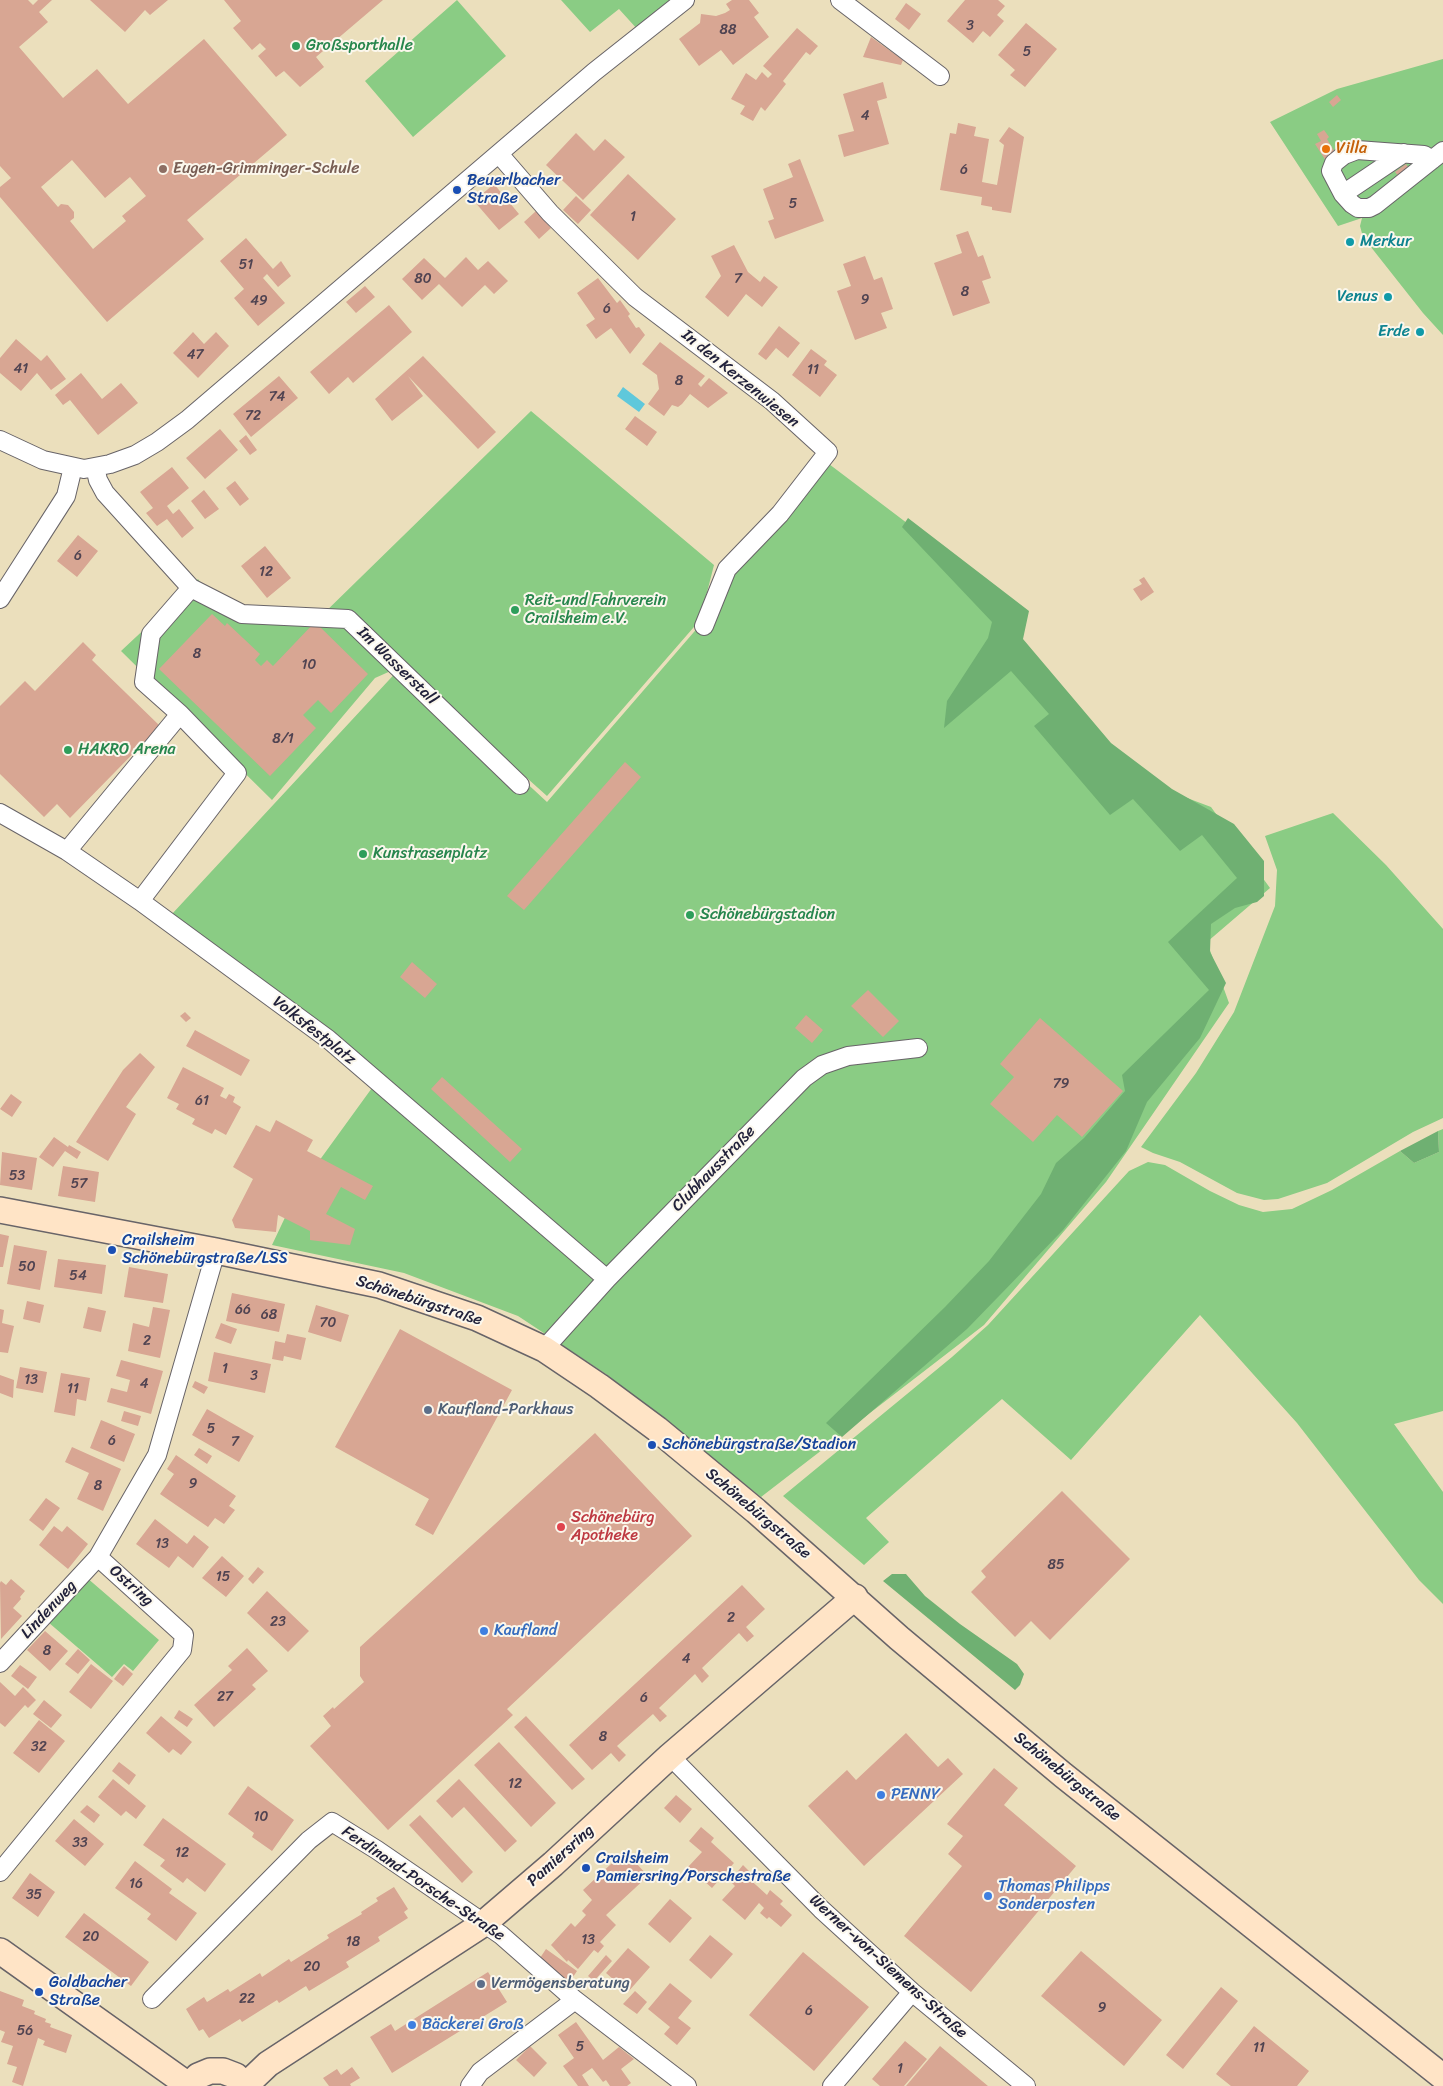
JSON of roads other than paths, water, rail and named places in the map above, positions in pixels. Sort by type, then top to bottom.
[{"type":"main road","name":"Schönebürgstraße","points":[[0,1210],[216,1251],[379,1286],[477,1318],[544,1349],[599,1386],[657,1429],[756,1511],[899,1638],[1056,1769],[1331,1990],[1443,2077]]},
{"type":"main road","name":"Pamiersring","points":[[246,2085],[268,2064],[483,1924],[553,1864],[670,1756],[854,1597]]},
{"type":"main road","points":[[0,1950],[188,2086],[198,2076],[210,2071],[223,2071],[236,2076],[246,2085]]},
{"type":"street","points":[[0,440],[43,460],[72,467],[95,467],[135,455],[188,420],[636,37],[685,0]]},
{"type":"street","points":[[840,0],[940,76]]},
{"type":"street","points":[[1369,149],[1437,155],[1369,208],[1358,208],[1343,194],[1331,171],[1334,163],[1344,155],[1357,150],[1369,149]]},
{"type":"street","points":[[1343,194],[1404,153]]},
{"type":"street","name":"In den Kerzenwiesen","points":[[499,154],[550,213],[635,297],[772,401],[828,452],[780,514],[727,568],[704,626]]},
{"type":"street","points":[[0,599],[66,496],[72,467]]},
{"type":"street","name":"Im Wasserstall","points":[[95,467],[98,480],[105,493],[191,588],[242,614],[348,619],[520,785]]},
{"type":"street","points":[[140,901],[237,773],[180,714],[144,682],[150,634],[191,588]]},
{"type":"street","points":[[67,851],[180,714]]},
{"type":"street","name":"Volksfestplatz","points":[[0,813],[67,851],[140,901],[328,1039],[607,1279]]},
{"type":"street","name":"Clubhausstraße","points":[[544,1349],[607,1279],[804,1078],[822,1066],[848,1056],[918,1048]]},
{"type":"street","name":"Ostring","points":[[0,1872],[182,1650],[184,1635],[98,1557],[157,1455],[216,1251]]},
{"type":"street","name":"Lindenweg","points":[[0,1663],[98,1557]]},
{"type":"street","name":"Werner-von-Siemens-Straße","points":[[670,1756],[820,1909],[912,1992],[1026,2086]]},
{"type":"street","name":"Ferdinand-Porsche-Straße","points":[[152,1999],[309,1840],[332,1822],[377,1850],[501,1935],[575,2000],[686,2086]]},
{"type":"street","points":[[832,2086],[912,1992]]},
{"type":"street","points":[[470,2086],[480,2072],[575,2000]]},
{"type":"water","points":[[623,387],[645,404],[639,412],[617,396]]},
{"type":"place","name":"Großsporthalle","points":[[296,46]]},
{"type":"place","name":"Villa","points":[[1326,149]]},
{"type":"place","name":"Eugen-Grimminger-Schule","points":[[163,169]]},
{"type":"place","name":"Beuerlbacher Straße","points":[[457,190]]},
{"type":"place","name":"Merkur","points":[[1350,242]]},
{"type":"place","name":"Venus","points":[[1388,297]]},
{"type":"place","name":"Erde","points":[[1420,332]]},
{"type":"place","name":"Reit-und Fahrverein Crailsheim e.V.","points":[[515,610]]},
{"type":"place","name":"HAKRO Arena","points":[[68,750]]},
{"type":"place","name":"Kunstrasenplatz","points":[[363,854]]},
{"type":"place","name":"Schönebürgstadion","points":[[690,915]]},
{"type":"place","name":"Crailsheim Schönebürgstraße/LSS","points":[[112,1250]]},
{"type":"place","name":"Kaufland-Parkhaus","points":[[428,1410]]},
{"type":"place","name":"Schönebürgstraße/Stadion","points":[[652,1445]]},
{"type":"place","name":"Schönebürg Apotheke","points":[[561,1527]]},
{"type":"place","name":"Kaufland","points":[[484,1631]]},
{"type":"place","name":"PENNY","points":[[881,1795]]},
{"type":"place","name":"Crailsheim Pamiersring/Porschestraße","points":[[586,1868]]},
{"type":"place","name":"Thomas Philipps Sonderposten","points":[[988,1896]]},
{"type":"place","name":"Vermögensberatung","points":[[481,1984]]},
{"type":"place","name":"Goldbacher Straße","points":[[39,1992]]},
{"type":"place","name":"Bäckerei Groß","points":[[412,2025]]}]
